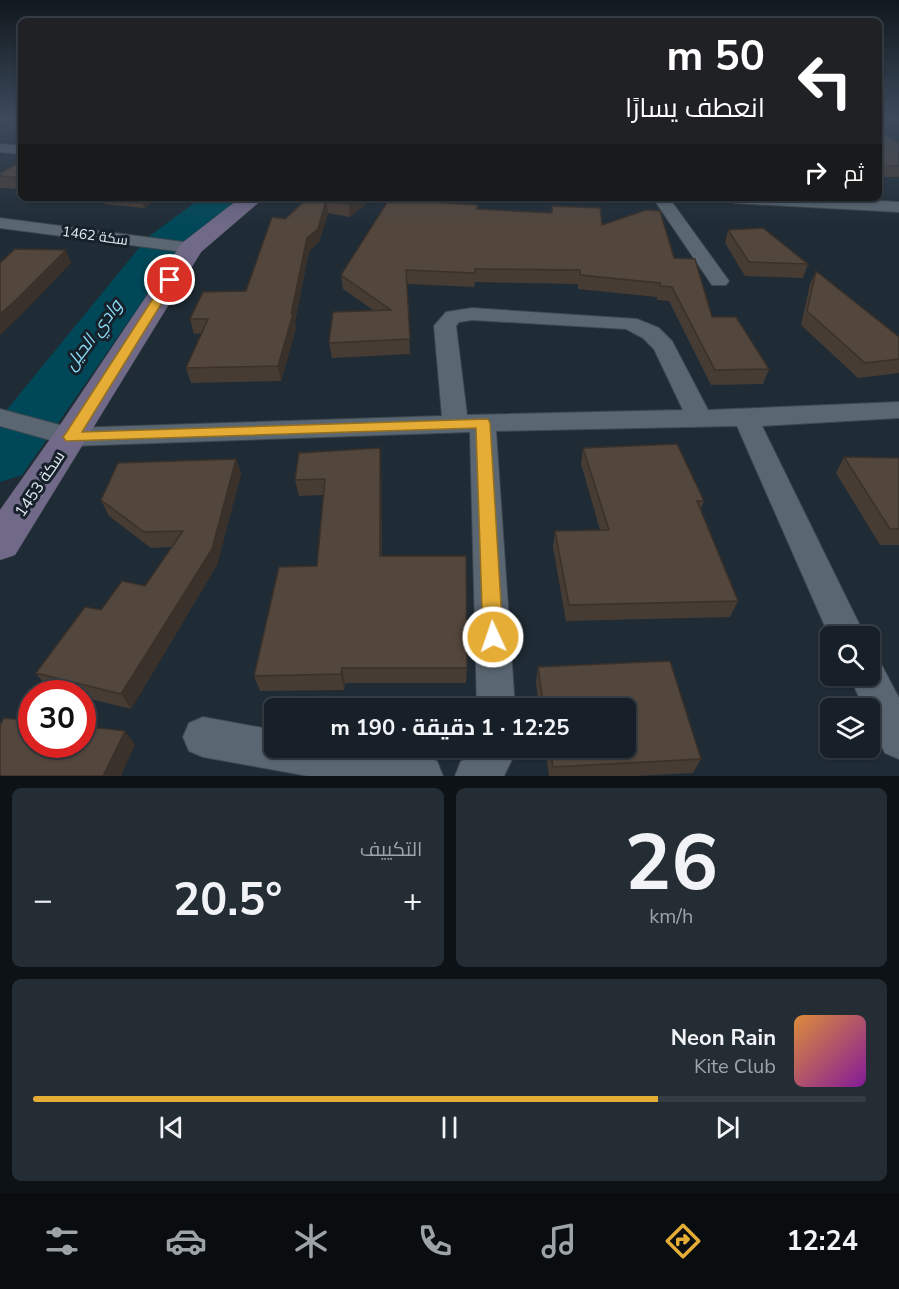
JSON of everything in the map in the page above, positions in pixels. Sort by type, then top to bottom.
[{"type":"street","name":"سكة 1453","points":[[0,543],[71,437],[190,249],[249,201]]},
{"type":"street","points":[[663,201],[719,281]]},
{"type":"street","points":[[782,201],[899,207]]},
{"type":"street","points":[[879,207],[899,224]]},
{"type":"street","name":"سكة 1462","points":[[0,223],[190,249]]},
{"type":"street","points":[[495,698],[469,423],[445,326],[453,316],[472,314],[630,323],[651,333],[664,346],[700,418]]},
{"type":"street","points":[[0,417],[71,437],[469,423],[746,418],[899,410]]},
{"type":"street","points":[[746,418],[842,626]]},
{"type":"street","points":[[872,686],[899,739]]},
{"type":"street","points":[[203,737],[422,776]]},
{"type":"street","points":[[476,776],[482,774],[491,758]]},
{"type":"building","points":[[882,154],[899,154],[899,166],[882,166]]},
{"type":"building","points":[[18,164],[18,178],[0,176],[0,173]]},
{"type":"building","points":[[305,201],[326,201],[318,229],[307,238],[291,314],[293,314],[278,366],[186,368],[208,319],[190,319],[203,292],[246,291],[272,217],[285,219]]},
{"type":"building","points":[[332,201],[353,201],[349,204]]},
{"type":"building","points":[[388,201],[478,205],[477,209],[552,213],[552,206],[600,208],[602,225],[646,210],[660,211],[674,258],[695,259],[712,317],[736,317],[769,369],[715,370],[672,287],[660,286],[660,283],[580,275],[580,270],[475,269],[475,273],[406,270],[410,339],[329,343],[333,312],[391,310],[341,275]]},
{"type":"building","points":[[763,228],[808,264],[749,262],[728,230]]},
{"type":"building","points":[[15,249],[66,250],[0,314],[0,263]]},
{"type":"building","points":[[816,271],[899,337],[899,359],[865,363],[807,311]]},
{"type":"building","points":[[677,444],[704,501],[697,501],[738,601],[569,605],[555,531],[609,530],[583,448]]},
{"type":"building","points":[[380,448],[380,556],[466,556],[467,668],[342,668],[341,674],[254,676],[279,567],[317,566],[325,479],[295,480],[299,453]]},
{"type":"building","points":[[844,457],[899,458],[899,529],[890,529]]},
{"type":"building","points":[[236,459],[212,549],[121,694],[96,688],[96,680],[64,680],[36,673],[85,607],[101,610],[122,581],[145,586],[183,531],[144,532],[101,500],[118,463]]},
{"type":"building","points":[[670,661],[701,759],[553,767],[552,758],[636,758],[636,698],[543,698],[538,667]]},
{"type":"building","points":[[4,718],[18,720],[18,758],[96,758],[96,728],[125,731],[103,776],[0,776],[0,725]]},
{"type":"waterway","name":"وادي الحيل","points":[[0,460],[162,245],[220,201]]},
{"type":"route","points":[[170,280],[71,437],[483,423],[493,637]]}]
